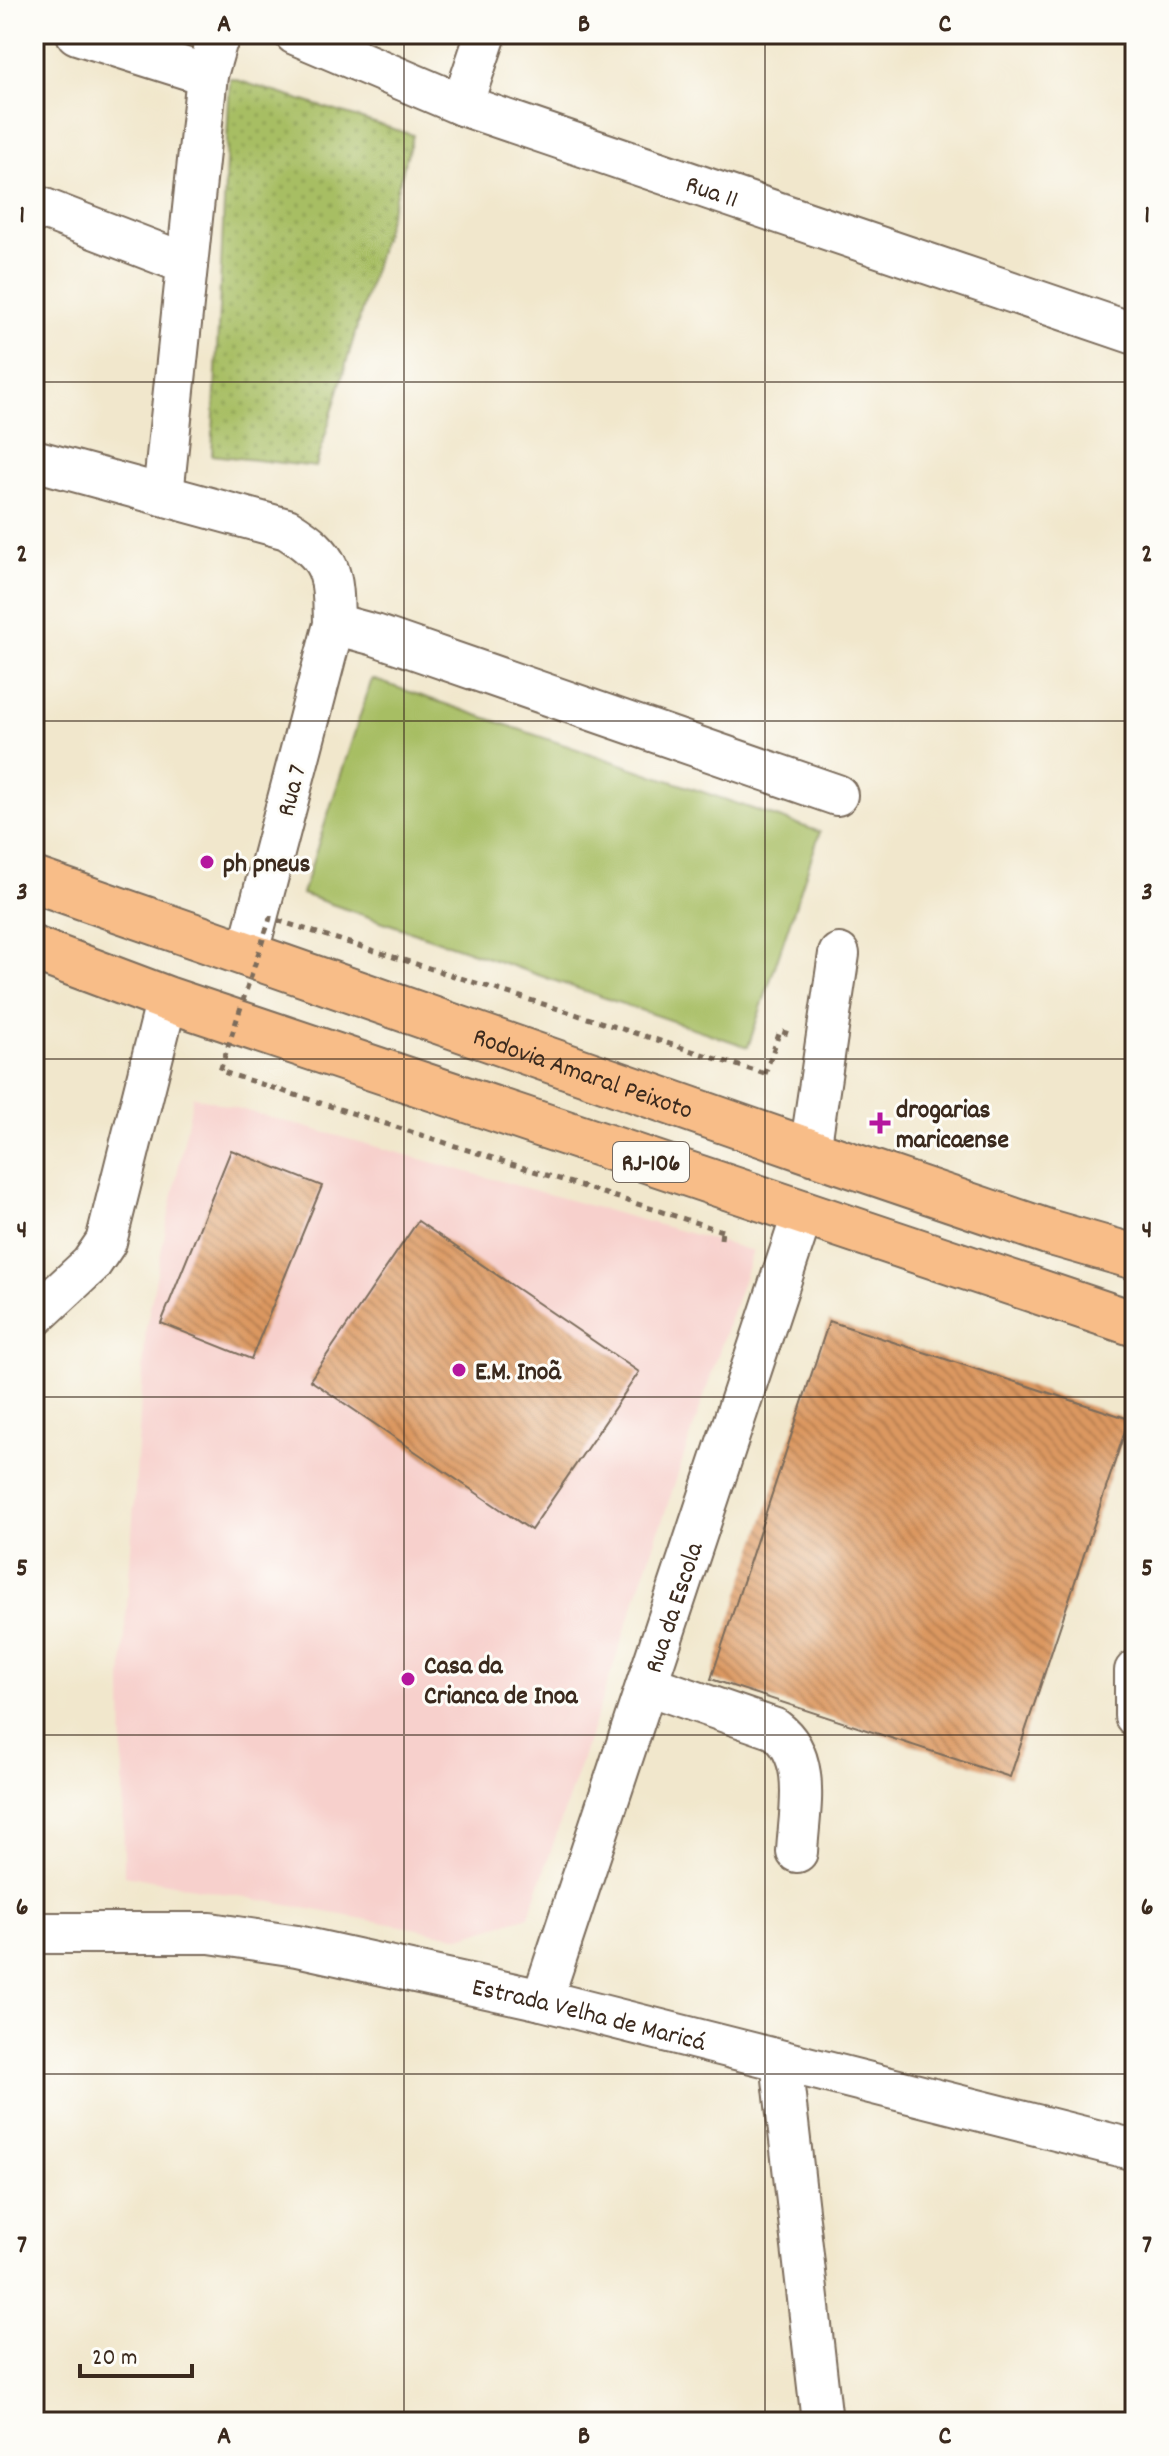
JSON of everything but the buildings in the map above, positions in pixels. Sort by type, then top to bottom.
[{"type":"highway","name":"Rodovia Amaral Peixoto","points":[[34,880],[810,1151],[1048,1232],[1135,1257]]},
{"type":"highway","name":"RJ-106","points":[[34,949],[167,999],[1135,1324]]},
{"type":"street","points":[[77,34],[207,75]]},
{"type":"street","points":[[163,495],[207,75],[217,40],[222,34]]},
{"type":"street","name":"Rua 11","points":[[295,34],[462,105],[1135,334]]},
{"type":"street","points":[[462,105],[486,34]]},
{"type":"street","points":[[34,205],[187,264]]},
{"type":"street","name":"Rua 7","points":[[34,460],[287,529],[314,546],[333,577],[334,624],[247,956]]},
{"type":"street","points":[[334,624],[375,635],[837,795]]},
{"type":"street","points":[[810,1151],[839,954]]},
{"type":"street","points":[[34,1317],[91,1264],[106,1242],[167,999]]},
{"type":"street","name":"Rua da Escola","points":[[542,2000],[803,1213]]},
{"type":"street","points":[[1135,1671],[1135,1716]]},
{"type":"street","points":[[648,1685],[775,1729],[788,1738],[801,1767],[797,1852]]},
{"type":"street","name":"Estrada Velha de Maricá","points":[[34,1933],[210,1933],[297,1946],[542,2000],[1135,2150]]},
{"type":"street","points":[[781,2061],[822,2422]]},
{"type":"path","points":[[721,1239],[722,1231],[220,1071],[270,918],[765,1074]]},
{"type":"shaded area","points":[[193,1096],[753,1251],[529,1916],[461,1937],[124,1875],[122,1681],[146,1327]]},
{"type":"green space","points":[[230,78],[413,135],[316,467],[212,455]]},
{"type":"green space","points":[[372,679],[820,832],[748,1047],[302,894]]},
{"type":"place","name":"ph pneus","points":[[207,862]]},
{"type":"place","name":"drogarias maricaense","points":[[880,1123]]},
{"type":"place","name":"E.M. Inoã","points":[[459,1370]]},
{"type":"place","name":"Casa da Crianca de Inoa","points":[[408,1679]]}]
